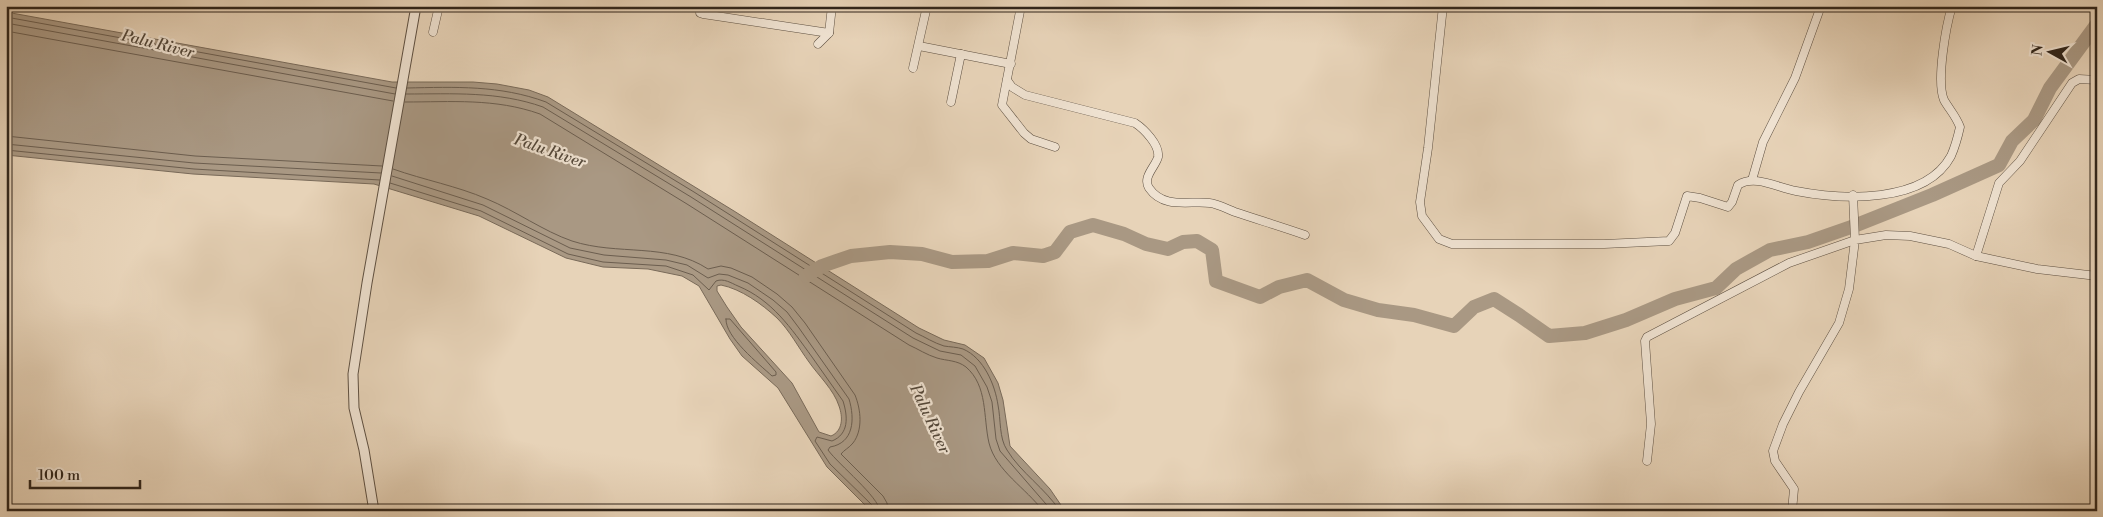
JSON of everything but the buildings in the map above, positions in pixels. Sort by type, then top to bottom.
[{"type":"street","points":[[374,511],[364,450],[354,408],[353,379],[365,292],[416,6]]},
{"type":"street","points":[[433,32],[438,6]]},
{"type":"street","points":[[700,6],[700,13],[703,14],[829,33]]},
{"type":"street","points":[[818,44],[829,33],[832,6]]},
{"type":"street","points":[[913,68],[927,6]]},
{"type":"street","points":[[1021,6],[1002,105],[1004,110],[1031,139],[1054,147]]},
{"type":"street","points":[[1443,6],[1428,148],[1420,202],[1422,216],[1440,239],[1452,244],[1604,244],[1669,240],[1675,233],[1687,196],[1728,207],[1732,202],[1738,185],[1744,181],[1752,180],[1795,191],[1853,195],[1883,194],[1914,187],[1934,174],[1951,156],[1960,127],[1954,112],[1944,100],[1941,84],[1941,67],[1952,6]]},
{"type":"street","points":[[1752,180],[1763,142],[1795,78],[1821,6]]},
{"type":"street","points":[[919,46],[1011,64]]},
{"type":"street","points":[[951,102],[961,54]]},
{"type":"street","points":[[1007,80],[1012,87],[1025,95],[1135,123],[1144,129],[1158,152],[1158,159],[1147,180],[1148,185],[1151,190],[1165,200],[1189,204],[1210,203],[1305,235]]},
{"type":"street","points":[[1976,256],[1999,183],[2029,148],[2072,83],[2079,80],[2097,80]]},
{"type":"street","points":[[1792,511],[1794,489],[1775,461],[1773,451],[1782,424],[1842,315],[1849,289],[1855,236],[1853,195]]},
{"type":"street","points":[[1647,461],[1651,424],[1645,341],[1647,337],[1790,263],[1855,236],[1910,236],[1949,244],[1976,256],[2037,269],[2097,276]]},
{"type":"water","name":"Palu River","points":[[6,12],[392,82],[473,82],[529,90],[548,97],[734,211],[919,328],[944,340],[965,345],[984,358],[998,383],[1003,400],[1010,446],[1050,489],[1065,511],[871,511],[827,467],[778,388],[742,356],[699,286],[682,276],[648,269],[603,267],[566,258],[479,216],[374,184],[193,174],[6,155]],"holes":[[[717,286],[729,287],[751,298],[777,318],[830,388],[837,400],[841,415],[840,427],[835,434],[831,436],[819,432],[792,383],[741,327],[717,291]]]},
{"type":"waterway","points":[[806,276],[822,266],[851,256],[890,252],[922,254],[952,262],[988,261],[1013,253],[1043,256],[1055,252],[1070,232],[1093,225],[1124,234],[1146,244],[1168,249],[1183,242],[1197,241],[1212,250],[1216,281],[1260,297],[1279,287],[1307,280],[1344,300],[1378,310],[1414,315],[1454,326],[1474,307],[1494,299],[1549,336],[1585,333],[1626,320],[1675,299],[1716,288],[1736,269],[1770,250],[1808,242],[1854,226],[1932,195],[1999,165],[2012,141],[2034,120],[2050,88],[2097,24]]}]
